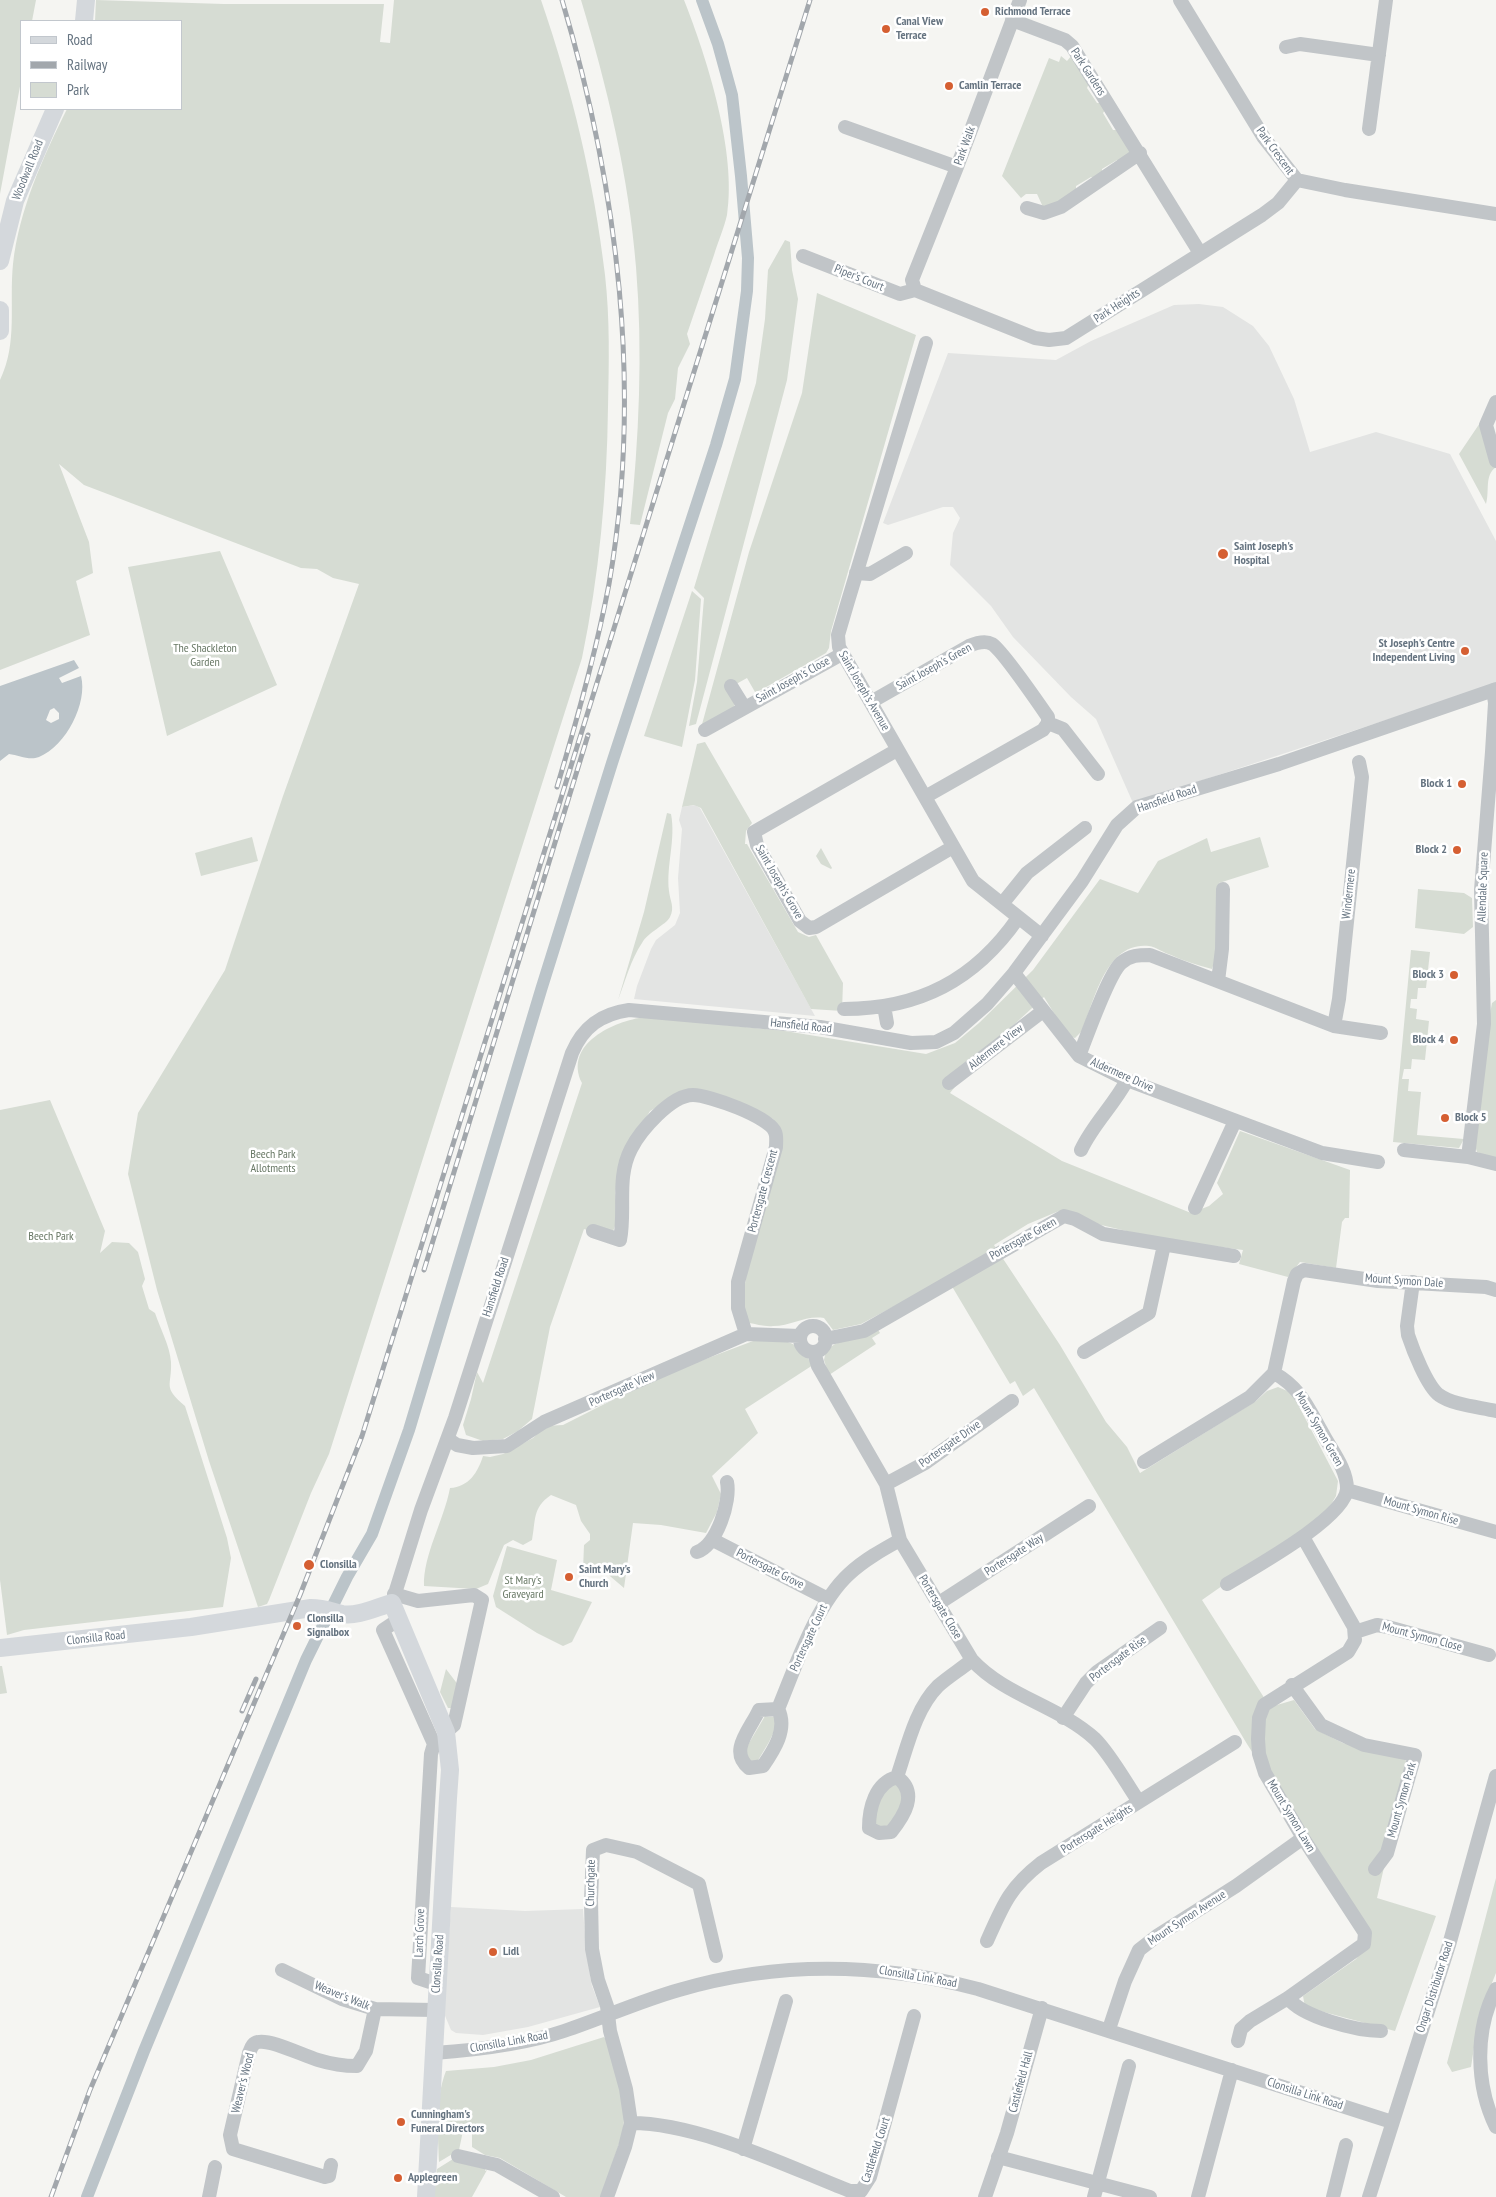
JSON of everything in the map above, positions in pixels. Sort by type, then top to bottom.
[{"type":"main road","points":[[84,20],[86,0]]},
{"type":"main road","name":"Woodwall Road","points":[[0,262],[15,201],[55,110]]},
{"type":"main road","points":[[0,310],[0,331]]},
{"type":"main road","name":"Clonsilla Road","points":[[0,1648],[191,1627],[321,1608],[342,1614],[352,1614],[393,1598],[412,1672],[443,1739],[450,1770],[436,1984],[426,2197]]},
{"type":"street","name":"Park Walk","points":[[915,290],[912,280],[1020,0]]},
{"type":"street","name":"Park Crescent","points":[[1180,0],[1264,138],[1297,180],[1345,190],[1496,214]]},
{"type":"street","points":[[1368,129],[1386,0]]},
{"type":"street","name":"Park Gardens","points":[[1012,20],[1065,40],[1072,46],[1200,253]]},
{"type":"street","points":[[1286,47],[1300,44],[1379,55]]},
{"type":"street","points":[[845,127],[957,167]]},
{"type":"street","points":[[1027,208],[1044,213],[1061,207],[1140,154]]},
{"type":"street","name":"Park Heights","points":[[915,290],[1035,338],[1049,340],[1066,338],[1278,203],[1297,180]]},
{"type":"street","name":"Piper's Court","points":[[803,256],[900,294],[915,290]]},
{"type":"street","name":"Saint Joseph's Avenue","points":[[926,343],[838,635],[839,647],[973,881],[1042,936]]},
{"type":"street","points":[[1496,402],[1486,425],[1496,461]]},
{"type":"street","points":[[856,573],[870,574],[906,553]]},
{"type":"street","name":"Saint Joseph's Green","points":[[871,702],[969,646],[979,642],[992,644],[1048,717],[1048,723],[1063,729],[1098,774]]},
{"type":"street","name":"Saint Joseph's Close","points":[[705,730],[744,706],[842,654]]},
{"type":"street","name":"Saint Joseph's Close","points":[[731,686],[744,706]]},
{"type":"street","name":"Hansfield Road","points":[[393,1598],[448,1439],[572,1054],[578,1039],[590,1026],[612,1013],[629,1010],[820,1027],[911,1043],[936,1042],[954,1033],[981,1010],[1014,973],[1082,881],[1124,816],[1137,808],[1280,764],[1494,689]]},
{"type":"street","name":"Allendale Square","points":[[1468,1157],[1484,1024],[1490,995],[1481,890],[1492,752],[1494,689]]},
{"type":"street","points":[[925,797],[1043,730],[1048,723]]},
{"type":"street","name":"Saint Joseph's Grove","points":[[897,750],[754,832],[757,845],[800,921],[809,928],[816,926],[954,847]]},
{"type":"street","name":"Windermere","points":[[1334,1026],[1362,777],[1359,762]]},
{"type":"street","points":[[1002,904],[1027,873],[1079,836]]},
{"type":"street","points":[[1218,981],[1223,940],[1223,889]]},
{"type":"street","points":[[844,1009],[884,1006],[914,1000],[937,990],[968,972],[995,948],[1018,918]]},
{"type":"street","points":[[1079,1056],[1108,987],[1120,964],[1133,956],[1150,955],[1334,1026],[1381,1033]]},
{"type":"street","name":"Aldermere Drive","points":[[1014,973],[1079,1056],[1126,1080],[1322,1153],[1378,1162]]},
{"type":"street","points":[[884,1006],[886,1023]]},
{"type":"street","name":"Aldermere View","points":[[949,1083],[1043,1011]]},
{"type":"street","points":[[1081,1150],[1085,1141],[1120,1094],[1126,1080]]},
{"type":"street","name":"Portersgate Crescent","points":[[593,1231],[620,1240],[622,1183],[630,1150],[653,1118],[674,1103],[692,1095],[735,1106],[768,1122],[775,1132],[776,1147],[738,1282],[738,1308],[746,1334]]},
{"type":"street","points":[[1195,1208],[1235,1121]]},
{"type":"street","points":[[1404,1150],[1468,1157],[1496,1164]]},
{"type":"street","name":"Portersgate Green","points":[[825,1339],[864,1332],[1064,1216],[1075,1219],[1103,1234],[1234,1256]]},
{"type":"street","points":[[1084,1352],[1149,1313],[1164,1245]]},
{"type":"street","name":"Mount Symon Dale","points":[[1274,1373],[1294,1281],[1297,1274],[1304,1270],[1378,1280],[1496,1290]]},
{"type":"street","points":[[1413,1282],[1407,1326],[1408,1335],[1432,1386],[1439,1394],[1452,1400],[1496,1411]]},
{"type":"street","points":[[812,1326],[821,1329],[825,1339],[821,1349],[814,1352],[803,1347],[800,1336],[804,1329],[812,1326]]},
{"type":"street","name":"Portersgate View","points":[[448,1439],[457,1445],[473,1448],[507,1446],[544,1422],[746,1334],[800,1336]]},
{"type":"street","name":"Portersgate Close","points":[[814,1352],[818,1366],[886,1484],[900,1540],[972,1660],[982,1672],[1062,1718],[1095,1740],[1139,1802]]},
{"type":"street","points":[[1144,1462],[1250,1397],[1274,1373]]},
{"type":"street","name":"Mount Symon Green","points":[[1274,1373],[1297,1389],[1345,1473],[1347,1490]]},
{"type":"street","name":"Portersgate Drive","points":[[886,1484],[925,1463],[1012,1400]]},
{"type":"street","points":[[697,1552],[706,1549],[713,1540],[730,1496],[727,1482]]},
{"type":"street","points":[[1228,1584],[1303,1537],[1333,1512],[1343,1500],[1347,1490]]},
{"type":"street","name":"Mount Symon Rise","points":[[1347,1490],[1496,1532]]},
{"type":"street","name":"Portersgate Way","points":[[939,1603],[1089,1506]]},
{"type":"street","points":[[1303,1537],[1354,1627],[1355,1632]]},
{"type":"street","name":"Portersgate Grove","points":[[713,1540],[828,1599]]},
{"type":"street","name":"Portersgate Court","points":[[778,1709],[828,1599],[848,1575],[860,1565],[873,1555],[900,1540]]},
{"type":"street","points":[[393,1598],[418,1601],[474,1595],[482,1600],[454,1725],[443,1739]]},
{"type":"street","name":"Mount Symon Close","points":[[1355,1632],[1377,1625],[1489,1655]]},
{"type":"street","name":"Portersgate Rise","points":[[1062,1718],[1086,1683],[1097,1672],[1160,1628]]},
{"type":"street","name":"Mount Symon Lawn","points":[[1238,2041],[1241,2030],[1250,2021],[1288,1998],[1364,1944],[1365,1933],[1303,1838],[1265,1772],[1259,1754],[1259,1718],[1264,1705],[1292,1685],[1348,1652],[1355,1640],[1355,1632]]},
{"type":"street","points":[[897,1777],[916,1721],[931,1694],[972,1660]]},
{"type":"street","name":"Mount Symon Park","points":[[1292,1685],[1322,1725],[1364,1745],[1415,1755],[1387,1853],[1375,1869]]},
{"type":"street","name":"Larch Grove","points":[[436,1984],[418,1978],[431,1754],[443,1739]]},
{"type":"street","name":"Portersgate Heights","points":[[987,1941],[1003,1904],[1012,1889],[1023,1877],[1041,1863],[1235,1742]]},
{"type":"street","name":"Ongar Distributor Road","points":[[1369,2197],[1450,1944],[1496,1776]]},
{"type":"street","name":"Mount Symon Avenue","points":[[1109,2029],[1126,1980],[1139,1950],[1157,1936],[1236,1886],[1303,1838]]},
{"type":"street","name":"Churchgate","points":[[608,2015],[595,1969],[591,1934],[591,1860],[593,1850],[598,1847],[616,1845],[637,1852],[699,1884],[716,1956]]},
{"type":"street","points":[[423,1870],[444,1870]]},
{"type":"street","name":"Clonsilla Link Road","points":[[434,2053],[532,2040],[698,1985],[777,1970],[807,1968],[874,1970],[908,1973],[969,1986],[1109,2029],[1392,2122]]},
{"type":"street","name":"Weaver's Walk","points":[[282,1970],[342,1999],[374,2010],[435,2010]]},
{"type":"street","points":[[1496,1989],[1483,2025],[1480,2060],[1483,2090],[1496,2127]]},
{"type":"street","points":[[1288,1998],[1293,2005],[1303,2012],[1363,2030],[1381,2031]]},
{"type":"street","points":[[743,2149],[786,2001]]},
{"type":"street","name":"Castlefield Hall","points":[[985,2197],[1007,2133],[1042,2008]]},
{"type":"street","name":"Weaver's Wood","points":[[331,2165],[329,2176],[325,2177],[233,2149],[230,2135],[249,2053],[252,2045],[258,2042],[268,2042],[319,2060],[343,2066],[357,2066],[366,2051],[374,2010]]},
{"type":"street","points":[[607,2197],[625,2147],[631,2123],[626,2089],[610,2031],[608,2015]]},
{"type":"street","name":"Castlefield Court","points":[[631,2123],[675,2127],[743,2149],[850,2191],[861,2190],[870,2176],[914,2016]]},
{"type":"street","points":[[1094,2197],[1129,2066]]},
{"type":"street","points":[[1198,2197],[1232,2070]]},
{"type":"street","points":[[1333,2197],[1346,2145]]},
{"type":"street","points":[[458,2156],[497,2165],[553,2197]]},
{"type":"street","points":[[998,2156],[1150,2197]]},
{"type":"street","points":[[208,2197],[215,2167]]},
{"type":"shaded area","name":"Saint Joseph's Hospital","points":[[1199,304],[1223,307],[1253,326],[1269,346],[1294,399],[1310,452],[1376,432],[1450,454],[1496,541],[1496,684],[1133,803],[1096,719],[1071,697],[1013,637],[991,606],[950,565],[953,533],[960,518],[953,507],[943,507],[888,525],[883,523],[948,353],[1056,360],[1091,341],[1174,305]]},
{"type":"shaded area","points":[[74,660],[79,668],[59,678],[62,683],[81,676],[81,698],[73,722],[58,744],[39,757],[28,758],[9,754],[0,761],[0,686]],"holes":[[[54,708],[59,713],[59,719],[51,723],[46,720],[50,710]]]},
{"type":"shaded area","points":[[695,805],[700,808],[815,1016],[634,999],[651,949],[656,940],[675,925],[680,913],[678,878],[682,829],[679,820],[682,807]]},
{"type":"shaded area","points":[[451,1907],[525,1911],[583,1909],[586,1950],[592,1986],[600,2007],[528,2027],[483,2035],[456,2033],[451,2030],[443,2011]]},
{"type":"green space","points":[[0,0],[36,0],[32,20],[20,20],[20,86],[0,194]]},
{"type":"green space","name":"Beech Park Allotments","points":[[96,0],[224,4],[384,4],[380,42],[390,43],[394,0],[541,0],[563,68],[588,170],[605,275],[609,341],[606,471],[601,534],[582,658],[329,1454],[311,1493],[269,1600],[267,1604],[258,1607],[209,1461],[157,1290],[128,1174],[138,1113],[225,970],[283,796],[359,584],[333,578],[317,569],[301,568],[84,485],[59,464],[89,542],[93,573],[76,581],[90,635],[0,670],[0,380],[9,352],[12,323],[13,264],[26,204],[49,146],[67,110],[182,110],[182,20],[95,20]]},
{"type":"green space","points":[[581,0],[684,0],[702,49],[718,106],[728,163],[729,190],[727,215],[687,334],[690,344],[678,368],[675,399],[668,413],[640,525],[630,524],[638,428],[640,363],[633,233],[616,132],[600,65]]},
{"type":"green space","points":[[1072,55],[1089,83],[1087,88],[1097,103],[1101,103],[1106,109],[1103,113],[1113,130],[1118,130],[1131,152],[1122,161],[1117,160],[1102,169],[1102,175],[1096,179],[1091,177],[1076,186],[1076,191],[1047,208],[1043,207],[1037,194],[1026,194],[1021,198],[1002,176],[1049,58],[1059,62],[1061,56],[1067,61]]},
{"type":"green space","points":[[785,240],[790,242],[792,270],[798,299],[787,380],[696,724],[689,726],[697,682],[704,598],[694,588],[756,383],[765,319],[768,270]]},
{"type":"green space","points":[[817,293],[916,335],[831,631],[829,648],[826,653],[761,690],[755,692],[747,678],[729,688],[735,704],[732,710],[701,728],[749,552],[802,393]]},
{"type":"green space","points":[[1486,414],[1496,467],[1490,475],[1486,504],[1459,454]]},
{"type":"green space","name":"The Shackleton Garden","points":[[220,551],[277,685],[167,736],[128,567]]},
{"type":"green space","points":[[692,591],[701,599],[695,680],[682,747],[644,736]]},
{"type":"green space","points":[[705,742],[752,823],[746,831],[745,844],[747,844],[798,932],[809,937],[816,935],[843,983],[842,1011],[811,1009],[701,808],[694,805],[682,807],[697,744]]},
{"type":"green space","points":[[667,813],[671,814],[672,824],[668,881],[672,907],[670,917],[648,935],[638,949],[618,1000],[644,912]]},
{"type":"green space","points":[[252,837],[258,861],[201,876],[195,853]]},
{"type":"green space","points":[[1260,837],[1269,867],[1219,883],[1220,927],[1218,949],[1212,969],[1149,946],[1134,947],[1122,953],[1104,975],[1082,1031],[1075,1038],[1068,1036],[1044,997],[979,1057],[950,1093],[1062,1161],[1191,1213],[1209,1206],[1223,1194],[1217,1183],[1240,1131],[1350,1170],[1349,1218],[1345,1218],[1342,1222],[1336,1268],[1300,1262],[1288,1277],[1239,1264],[1243,1250],[1160,1239],[1097,1224],[1059,1211],[1028,1224],[994,1245],[1060,1345],[1106,1422],[1127,1447],[1140,1473],[1256,1401],[1267,1391],[1278,1387],[1292,1393],[1338,1481],[1336,1496],[1326,1513],[1202,1600],[1270,1707],[1294,1700],[1315,1729],[1343,1743],[1405,1757],[1407,1767],[1377,1898],[1436,1916],[1395,2031],[1305,2007],[1303,1996],[1356,1959],[1368,1942],[1366,1929],[1247,1744],[1034,1388],[1023,1396],[1015,1381],[1010,1384],[947,1278],[861,1324],[833,1330],[824,1318],[817,1317],[780,1326],[764,1326],[749,1323],[742,1300],[751,1250],[781,1131],[773,1119],[749,1108],[677,1096],[650,1111],[623,1159],[615,1193],[618,1218],[612,1234],[597,1233],[584,1229],[550,1327],[532,1419],[518,1431],[503,1439],[483,1441],[466,1435],[463,1425],[477,1372],[483,1383],[582,1083],[578,1069],[579,1057],[585,1046],[595,1037],[606,1029],[633,1019],[645,1017],[785,1031],[926,1054],[955,1043],[979,1023],[1033,970],[1100,879],[1138,893],[1158,861],[1207,838],[1211,852]]},
{"type":"green space","points":[[821,848],[831,869],[821,864],[816,856]]},
{"type":"green space","points":[[1418,889],[1464,893],[1472,898],[1473,927],[1464,934],[1415,928]]},
{"type":"green space","points":[[1411,950],[1430,952],[1426,988],[1418,988],[1417,999],[1411,999],[1410,1008],[1417,1009],[1416,1019],[1429,1021],[1425,1060],[1412,1059],[1411,1069],[1404,1069],[1402,1079],[1409,1079],[1408,1091],[1421,1092],[1417,1135],[1464,1139],[1459,1148],[1393,1142]]},
{"type":"green space","points":[[1496,1000],[1496,1160],[1477,1152],[1475,1146],[1490,1014],[1492,1003]]},
{"type":"green space","name":"Beech Park","points":[[50,1100],[105,1231],[100,1253],[112,1242],[129,1243],[138,1252],[145,1279],[142,1286],[149,1309],[155,1313],[169,1350],[171,1390],[185,1406],[227,1538],[231,1558],[223,1607],[24,1630],[7,1635],[0,1580],[0,1110]]},
{"type":"green space","points":[[877,1328],[880,1333],[872,1338],[876,1344],[829,1375],[824,1360],[826,1350],[835,1344]]},
{"type":"green space","points":[[761,1338],[791,1343],[813,1365],[745,1409],[758,1433],[712,1476],[721,1494],[717,1512],[706,1533],[661,1525],[633,1523],[624,1588],[604,1571],[583,1570],[584,1545],[590,1540],[590,1534],[581,1521],[576,1505],[551,1495],[538,1510],[532,1540],[523,1545],[513,1540],[504,1545],[488,1584],[476,1589],[424,1586],[430,1550],[450,1488],[462,1485],[472,1478],[483,1456],[490,1457],[503,1454],[533,1438],[545,1426],[563,1425],[658,1377]]},
{"type":"green space","name":"St Mary's Graveyard","points":[[507,1546],[557,1560],[551,1590],[592,1602],[572,1642],[563,1646],[537,1633],[496,1607],[493,1596]]},
{"type":"green space","points":[[0,1666],[2,1666],[7,1693],[0,1694]]},
{"type":"green space","points":[[446,1669],[459,1686],[452,1708],[448,1708],[440,1692]]},
{"type":"green space","points":[[765,1716],[774,1717],[778,1723],[757,1762],[747,1764],[746,1748]]},
{"type":"green space","points":[[888,1780],[909,1791],[885,1833],[869,1817]]},
{"type":"green space","points":[[1496,1878],[1496,1973],[1479,2015],[1471,2067],[1452,2072],[1447,2063]]},
{"type":"green space","points":[[604,2037],[611,2046],[625,2106],[623,2132],[601,2197],[566,2197],[500,2158],[485,2155],[472,2147],[472,2134],[463,2131],[459,2150],[439,2162],[439,2104],[442,2082],[446,2071],[494,2067],[531,2060]]},
{"type":"green space","points":[[453,2159],[486,2165],[485,2171],[487,2170],[472,2197],[434,2197],[437,2169]]},
{"type":"waterway","points":[[87,2197],[144,2051],[306,1660],[347,1577],[372,1534],[409,1430],[541,990],[612,763],[716,445],[735,379],[747,291],[748,258],[741,176],[732,95],[718,44],[702,0]]},
{"type":"railway","points":[[557,787],[586,686],[609,584],[619,511],[624,437],[624,364],[619,290],[610,216],[598,143],[562,0]]},
{"type":"railway","points":[[51,2197],[90,2090],[300,1595],[362,1436],[810,0]]},
{"type":"railway","points":[[424,1270],[588,735]]},
{"type":"railway","points":[[242,1711],[256,1679]]},
{"type":"place","name":"Richmond Terrace","points":[[985,12]]},
{"type":"place","name":"Canal View Terrace","points":[[886,29]]},
{"type":"place","name":"Camlin Terrace","points":[[949,86]]},
{"type":"place","name":"Saint Joseph's Hospital","points":[[1223,554]]},
{"type":"place","name":"St Joseph's Centre Independent Living","points":[[1465,651]]},
{"type":"place","name":"Block 1","points":[[1462,784]]},
{"type":"place","name":"Block 2","points":[[1457,850]]},
{"type":"place","name":"Block 3","points":[[1454,975]]},
{"type":"place","name":"Block 4","points":[[1454,1040]]},
{"type":"place","name":"Block 5","points":[[1445,1118]]},
{"type":"place","name":"Clonsilla","points":[[309,1565]]},
{"type":"place","name":"Saint Mary's Church","points":[[569,1577]]},
{"type":"place","name":"Clonsilla Signalbox","points":[[297,1626]]},
{"type":"place","name":"Lidl","points":[[493,1952]]},
{"type":"place","name":"Cunningham's Funeral Directors","points":[[401,2122]]},
{"type":"place","name":"Applegreen","points":[[398,2178]]}]
